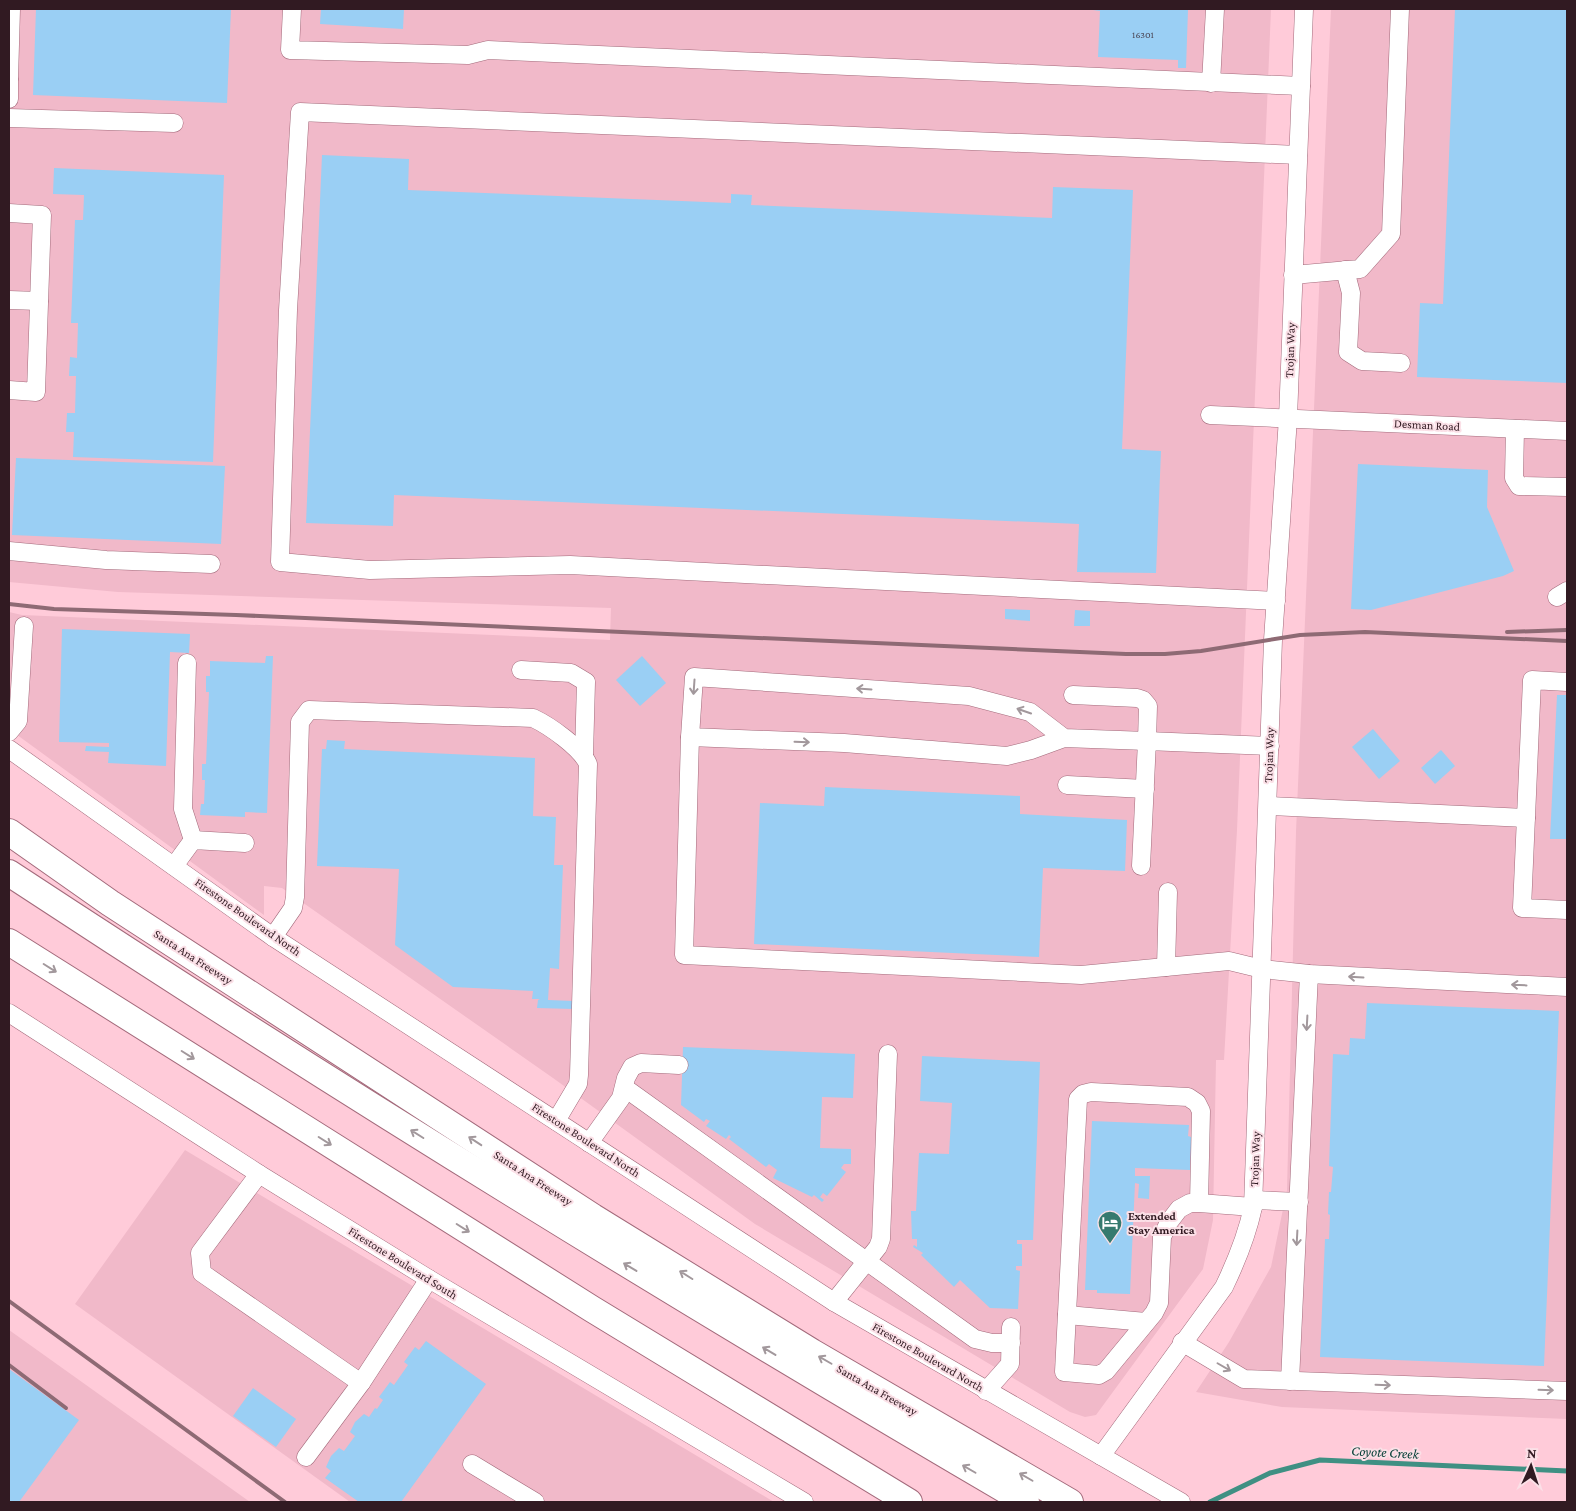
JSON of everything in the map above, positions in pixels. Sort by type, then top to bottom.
[{"type":"highway","name":"Santa Ana Freeway","points":[[9,832],[110,903],[593,1217],[812,1352],[1069,1502]]},
{"type":"highway","points":[[9,873],[182,986],[594,1245],[1026,1502]]},
{"type":"highway","points":[[9,942],[592,1310],[909,1502]]},
{"type":"street","points":[[9,99],[11,9]]},
{"type":"street","points":[[292,9],[290,50],[468,55],[488,50],[1301,86]]},
{"type":"street","points":[[1211,82],[1215,9]]},
{"type":"street","name":"Trojan Way","points":[[1101,1456],[1182,1342],[1224,1287],[1237,1261],[1247,1234],[1254,1203],[1276,602],[1288,418],[1304,9]]},
{"type":"street","points":[[1294,275],[1360,269],[1391,234],[1400,9]]},
{"type":"street","points":[[1276,602],[570,564],[370,570],[280,562],[288,310],[300,112],[1298,156]]},
{"type":"street","points":[[9,118],[174,123]]},
{"type":"street","points":[[9,213],[42,215],[36,392],[9,390]]},
{"type":"street","points":[[1345,270],[1351,293],[1348,352],[1362,361],[1401,363]]},
{"type":"street","points":[[9,300],[39,301]]},
{"type":"street","name":"Desman Road","points":[[1210,415],[1567,431]]},
{"type":"street","points":[[1515,429],[1514,478],[1518,486],[1567,487]]},
{"type":"street","points":[[9,551],[106,560],[211,564]]},
{"type":"street","points":[[9,732],[18,721],[24,626]]},
{"type":"street","points":[[187,663],[183,809],[193,840]]},
{"type":"street","points":[[521,670],[571,673],[586,682],[584,755],[588,764],[579,1075],[578,1084],[556,1120]]},
{"type":"street","points":[[1064,738],[1030,712],[969,696],[694,678],[690,738],[684,955],[1081,975],[1229,961],[1262,969],[1309,974],[1567,987]]},
{"type":"street","points":[[1567,682],[1532,680],[1522,908],[1567,910]]},
{"type":"street","points":[[1073,695],[1143,700],[1148,706],[1141,866]]},
{"type":"street","points":[[274,936],[293,908],[295,897],[300,722],[309,710],[533,718],[542,722],[584,755]]},
{"type":"street","points":[[690,738],[844,743],[1007,756],[1031,750],[1064,738],[1270,746]]},
{"type":"street","name":"Firestone Boulevard North","points":[[9,749],[274,936],[834,1302],[1181,1502]]},
{"type":"street","points":[[1067,786],[1145,789]]},
{"type":"street","points":[[1268,806],[1526,818]]},
{"type":"street","points":[[193,840],[245,844]]},
{"type":"street","points":[[174,866],[193,840]]},
{"type":"street","points":[[1166,967],[1168,892]]},
{"type":"street","points":[[1290,1381],[1309,974]]},
{"type":"street","name":"Firestone Boulevard South","points":[[9,1013],[259,1174],[429,1279],[804,1502]]},
{"type":"street","points":[[834,1302],[878,1247],[881,1239],[888,1054]]},
{"type":"street","points":[[589,1143],[621,1098],[626,1078],[632,1067],[641,1063],[679,1065]]},
{"type":"street","points":[[625,1088],[975,1339],[992,1343],[1011,1335],[1010,1364],[986,1390]]},
{"type":"street","points":[[1199,1203],[1201,1111],[1197,1103],[1188,1097],[1091,1092],[1083,1094],[1078,1099],[1064,1372],[1099,1375],[1106,1371],[1154,1314],[1159,1303],[1162,1237],[1169,1222],[1179,1208],[1190,1203],[1199,1203],[1254,1203],[1299,1202]]},
{"type":"street","points":[[259,1174],[200,1253],[202,1274],[361,1383]]},
{"type":"street","points":[[306,1457],[361,1383],[429,1279]]},
{"type":"street","points":[[1067,1315],[1146,1322]]},
{"type":"street","points":[[1182,1342],[1244,1379],[1567,1391]]},
{"type":"street","points":[[472,1464],[535,1502]]},
{"type":"shaded area","points":[[9,9],[1271,9],[1237,830],[1224,1060],[1216,1060],[1213,1220],[1203,1269],[1096,1415],[1085,1417],[1070,1412],[755,1224],[553,1078],[282,888],[264,886],[264,915],[9,729],[9,612],[22,615],[610,640],[611,608],[118,592],[9,582]]},
{"type":"shaded area","points":[[1331,9],[1567,9],[1567,1419],[1282,1407],[1196,1392],[1229,1342],[1271,1267],[1287,1190],[1296,832]]},
{"type":"shaded area","points":[[185,1150],[774,1502],[350,1502],[75,1304]]},
{"type":"shaded area","points":[[9,1330],[250,1502],[9,1502]]},
{"type":"building","points":[[36,9],[231,9],[227,103],[33,95]]},
{"type":"building","points":[[321,9],[404,9],[403,29],[320,24]]},
{"type":"building","points":[[1093,9],[1188,10],[1186,68],[1178,68],[1178,60],[1098,57],[1100,11]]},
{"type":"building","points":[[1455,9],[1567,9],[1567,383],[1417,377],[1420,303],[1443,304]]},
{"type":"building","points":[[322,155],[409,159],[408,190],[731,203],[731,194],[752,195],[751,205],[1052,218],[1053,187],[1133,190],[1122,449],[1161,451],[1156,573],[1077,572],[1079,524],[394,495],[393,526],[306,523]]},
{"type":"building","points":[[54,168],[224,175],[213,462],[73,457],[74,432],[66,432],[67,413],[75,413],[76,376],[69,376],[70,357],[77,358],[78,323],[71,323],[75,220],[83,220],[84,195],[53,194]]},
{"type":"building","points":[[16,458],[225,466],[221,544],[12,535]]},
{"type":"building","points":[[1358,464],[1488,470],[1487,507],[1514,571],[1503,576],[1371,610],[1351,609]]},
{"type":"building","points":[[1005,609],[1030,610],[1030,621],[1005,619]]},
{"type":"building","points":[[1075,610],[1090,611],[1090,626],[1074,626]]},
{"type":"building","points":[[62,629],[190,634],[189,653],[170,652],[166,766],[108,763],[109,752],[85,751],[86,746],[109,747],[109,743],[59,742]]},
{"type":"building","points":[[266,656],[273,656],[267,813],[245,812],[245,817],[200,815],[201,804],[204,804],[205,780],[202,780],[202,764],[206,764],[209,692],[206,692],[206,676],[210,676],[210,661],[265,663]]},
{"type":"building","points":[[642,656],[666,683],[640,706],[616,680]]},
{"type":"building","points":[[1557,695],[1567,695],[1567,839],[1550,839]]},
{"type":"building","points":[[1373,729],[1400,761],[1379,779],[1352,747]]},
{"type":"building","points":[[327,740],[345,741],[344,749],[535,758],[533,816],[556,817],[554,865],[563,865],[559,969],[550,968],[548,1000],[574,1001],[573,1009],[537,1008],[538,1000],[540,999],[532,999],[533,991],[453,987],[395,945],[399,869],[317,866],[322,749],[326,749]]},
{"type":"building","points":[[1441,750],[1455,766],[1435,784],[1421,768]]},
{"type":"building","points":[[825,787],[1020,796],[1020,814],[1127,820],[1125,871],[1043,868],[1039,957],[754,944],[760,803],[824,806]]},
{"type":"building","points":[[1367,1003],[1559,1011],[1544,1366],[1320,1357],[1325,1239],[1329,1239],[1329,1192],[1331,1192],[1333,1167],[1329,1166],[1333,1054],[1349,1055],[1350,1038],[1365,1039]]},
{"type":"building","points":[[683,1047],[855,1054],[853,1098],[822,1097],[820,1148],[851,1149],[851,1164],[844,1164],[841,1168],[846,1172],[827,1196],[823,1193],[820,1197],[824,1200],[822,1202],[814,1195],[812,1197],[773,1178],[777,1170],[769,1164],[766,1167],[729,1139],[731,1137],[729,1135],[726,1139],[706,1126],[710,1121],[706,1119],[704,1122],[681,1105]]},
{"type":"building","points":[[922,1056],[1040,1062],[1033,1240],[1017,1240],[1017,1244],[1022,1244],[1022,1266],[1016,1266],[1016,1270],[1020,1271],[1018,1309],[990,1308],[960,1280],[954,1287],[921,1255],[923,1253],[913,1247],[914,1245],[917,1247],[917,1239],[912,1239],[911,1211],[916,1211],[919,1153],[949,1154],[952,1103],[920,1101]]},
{"type":"building","name":"Extended Stay America","points":[[1092,1121],[1189,1125],[1188,1136],[1191,1137],[1191,1140],[1194,1140],[1194,1147],[1191,1147],[1190,1170],[1135,1168],[1135,1176],[1150,1176],[1149,1199],[1138,1198],[1139,1184],[1135,1183],[1130,1294],[1097,1293],[1097,1290],[1085,1290]]},
{"type":"building","points":[[426,1341],[486,1384],[401,1502],[359,1502],[325,1478],[331,1471],[326,1467],[331,1456],[339,1448],[344,1451],[355,1436],[350,1432],[355,1422],[364,1414],[369,1417],[375,1408],[377,1409],[383,1400],[379,1397],[390,1382],[394,1385],[408,1365],[404,1362],[415,1347],[419,1350]]},
{"type":"building","points":[[9,1369],[79,1420],[19,1502],[9,1502]]},
{"type":"building","points":[[253,1388],[296,1419],[276,1447],[233,1416]]},
{"type":"waterway","name":"Coyote Creek","points":[[1210,1502],[1270,1473],[1320,1460],[1567,1471]]},
{"type":"railway","points":[[9,604],[54,609],[236,615],[1126,654],[1165,654],[1201,651],[1300,635],[1365,632],[1567,641]]},
{"type":"railway","points":[[1507,632],[1567,630]]},
{"type":"railway","points":[[9,1301],[285,1502]]},
{"type":"railway","points":[[9,1365],[66,1408]]},
{"type":"place","name":"Extended Stay America","points":[[1110,1244]]}]
